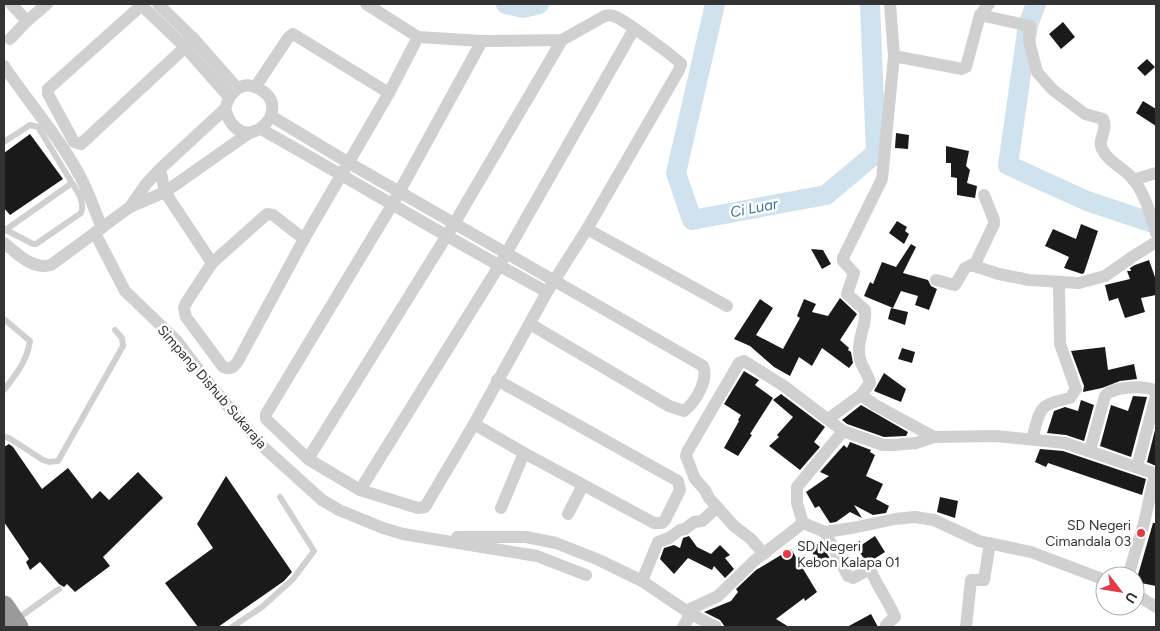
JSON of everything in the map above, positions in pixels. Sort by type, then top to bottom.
[{"type":"street","points":[[11,4],[27,21]]},
{"type":"street","points":[[10,39],[47,4]]},
{"type":"street","points":[[141,4],[190,43],[81,144],[76,144],[72,141],[48,94],[48,89],[141,4]]},
{"type":"street","points":[[158,4],[190,43],[230,98],[228,121],[237,130],[255,131],[343,175],[446,236],[547,292]]},
{"type":"street","points":[[366,4],[418,37],[482,41],[562,40],[606,15],[614,16],[679,62],[680,67],[587,229],[547,292],[474,424],[425,507],[418,508],[360,490],[308,459],[266,418],[266,411],[392,205],[482,41]]},
{"type":"street","points":[[828,419],[861,395],[868,387],[870,380],[859,360],[860,341],[866,315],[862,306],[846,294],[854,273],[843,261],[843,258],[882,179],[894,56],[890,4]]},
{"type":"street","points":[[894,56],[956,69],[964,68],[989,4]]},
{"type":"street","points":[[983,16],[1029,26],[1029,41],[1037,72],[1054,90],[1085,114],[1103,120],[1105,126],[1100,145],[1103,152],[1133,180],[1149,209],[1156,233]]},
{"type":"street","points":[[360,490],[507,253],[634,29]]},
{"type":"street","points":[[256,86],[288,38],[293,34],[390,93]]},
{"type":"street","points":[[304,239],[273,215],[267,214],[212,263],[186,303],[184,314],[224,367],[228,369],[235,366],[238,361],[304,239],[390,93],[418,37]]},
{"type":"street","points":[[308,459],[454,224],[562,40]]},
{"type":"street","name":"Simpang Dishub Sukaraja","points":[[4,66],[39,112],[82,178],[99,230],[126,291],[176,340],[211,386],[261,445],[322,500],[339,510],[403,534],[537,556],[586,575]]},
{"type":"street","points":[[4,243],[29,263],[45,267],[51,265],[130,207],[166,192],[268,124],[272,116],[272,104],[266,93],[256,86],[246,85],[230,98],[146,184],[130,207]]},
{"type":"street","points":[[272,116],[454,224],[703,366],[705,371],[699,395],[684,411],[669,406],[530,324]]},
{"type":"street","points":[[160,169],[166,192],[212,263]]},
{"type":"street","points":[[1133,180],[1156,172]]},
{"type":"street","points":[[974,266],[994,224],[984,195]]},
{"type":"street","points":[[587,229],[727,306]]},
{"type":"street","points":[[936,280],[954,285],[969,265],[1014,277],[1079,283],[1105,276],[1156,242]]},
{"type":"street","points":[[1032,439],[1039,412],[1046,404],[1070,398],[1076,389],[1060,344],[1059,282]]},
{"type":"street","points":[[764,554],[708,498],[705,490],[695,478],[686,456],[739,363],[744,361],[776,381],[843,431],[883,445],[916,443],[934,437],[996,436],[1032,439],[1065,443],[1090,450],[1156,474],[1150,524],[1132,566]]},
{"type":"street","points":[[474,424],[524,453],[658,524],[662,524],[665,520],[680,490],[678,481],[498,380]]},
{"type":"street","points":[[1090,450],[1105,396],[1108,393],[1114,389],[1146,387],[1156,391]]},
{"type":"street","points":[[861,395],[875,405],[934,437]]},
{"type":"street","points":[[1138,466],[1156,396]]},
{"type":"street","points":[[803,523],[797,503],[797,486],[843,431]]},
{"type":"street","points":[[501,508],[524,453]]},
{"type":"street","points":[[568,514],[583,485]]},
{"type":"street","points":[[642,581],[658,542],[669,538],[680,530],[686,529],[694,522],[702,521],[717,507]]},
{"type":"street","points":[[803,523],[825,532],[895,519],[915,517],[934,520],[969,538],[1031,552],[1095,576]]},
{"type":"street","points":[[682,627],[688,612],[718,596],[764,554],[803,523]]},
{"type":"street","points":[[825,532],[848,576],[853,578],[870,569],[891,605],[895,616],[886,625],[888,627]]},
{"type":"street","points":[[435,540],[504,536],[544,539],[599,560],[642,581],[688,612],[716,627]]},
{"type":"street","points":[[966,627],[971,580],[984,580],[990,543]]},
{"type":"street","points":[[1145,600],[1156,606]]},
{"type":"lane","points":[[4,142],[30,125],[38,127],[80,196],[82,209],[81,213],[36,244],[4,230],[72,183]]},
{"type":"lane","points":[[4,319],[30,341],[25,360],[4,390]]},
{"type":"lane","points":[[4,437],[9,438],[43,460],[49,462],[58,461],[123,346],[122,338],[115,330]]},
{"type":"lane","points":[[232,627],[262,607],[293,578],[314,550],[280,497]]},
{"type":"lane","points":[[12,618],[59,589]]},
{"type":"building","points":[[1063,22],[1075,37],[1061,49],[1049,34]]},
{"type":"building","points":[[1147,59],[1155,67],[1145,76],[1137,68]]},
{"type":"building","points":[[1143,101],[1156,109],[1156,126],[1136,113]]},
{"type":"building","points":[[896,133],[909,135],[908,149],[895,148]]},
{"type":"building","points":[[30,134],[63,179],[10,215],[4,208],[4,153]]},
{"type":"building","points":[[946,146],[969,151],[966,166],[970,170],[967,183],[977,186],[975,198],[957,195],[957,178],[951,177],[951,163],[946,163]]},
{"type":"building","points":[[897,221],[907,227],[905,231],[909,234],[904,244],[889,233]]},
{"type":"building","points":[[1081,224],[1098,231],[1084,273],[1082,274],[1064,268],[1069,257],[1045,246],[1053,229],[1076,239]]},
{"type":"building","points":[[911,244],[916,247],[903,273],[928,280],[931,286],[937,289],[929,310],[915,305],[918,296],[901,291],[893,308],[864,296],[870,282],[873,284],[882,262],[896,267]]},
{"type":"building","points":[[811,249],[823,250],[831,264],[822,269]]},
{"type":"building","points":[[1149,260],[1156,280],[1156,295],[1141,298],[1145,312],[1125,318],[1118,298],[1109,301],[1105,285],[1130,279],[1127,271],[1131,271],[1130,268]]},
{"type":"building","points":[[840,298],[857,314],[840,340],[851,352],[853,363],[849,368],[822,348],[812,366],[799,357],[790,376],[774,367],[750,346],[734,339],[760,299],[773,308],[756,335],[783,349],[800,318],[797,316],[804,299],[816,304],[812,312],[828,316]]},
{"type":"building","points":[[891,308],[908,312],[905,325],[888,319]]},
{"type":"building","points":[[1105,347],[1108,370],[1134,364],[1137,379],[1120,381],[1102,388],[1083,392],[1084,386],[1071,351]]},
{"type":"building","points":[[902,348],[915,352],[912,363],[898,359]]},
{"type":"building","points":[[744,371],[759,380],[755,385],[773,398],[738,456],[724,448],[741,415],[724,404]]},
{"type":"building","points":[[884,373],[906,389],[901,402],[874,391]]},
{"type":"building","points":[[781,394],[825,427],[814,442],[820,447],[800,470],[769,446],[779,437],[777,435],[793,417],[773,400]]},
{"type":"building","points":[[1133,396],[1147,397],[1131,457],[1100,446],[1111,405],[1128,411]]},
{"type":"building","points":[[1081,400],[1094,405],[1084,441],[1066,435],[1047,433],[1054,411],[1065,407],[1078,411]]},
{"type":"building","points":[[861,405],[908,432],[906,436],[884,437],[847,424],[842,420]]},
{"type":"building","points":[[1156,426],[1156,466],[1147,462]]},
{"type":"building","points":[[850,442],[871,450],[870,452],[875,455],[866,476],[883,484],[876,499],[889,506],[886,513],[873,515],[854,505],[862,518],[850,512],[836,522],[830,523],[819,506],[815,508],[806,492],[829,476],[820,472],[844,445],[847,448]]},
{"type":"building","points":[[9,444],[42,489],[68,468],[92,499],[100,491],[109,500],[138,472],[163,498],[103,557],[110,566],[75,592],[67,584],[64,587],[59,584],[40,562],[30,570],[26,562],[29,559],[4,522],[4,447]]},
{"type":"building","points":[[1040,449],[1063,451],[1146,479],[1142,495],[1048,463],[1046,467],[1035,462]]},
{"type":"building","points":[[226,476],[292,572],[284,581],[218,627],[198,627],[165,583],[213,548],[197,524]]},
{"type":"building","points":[[940,497],[958,501],[955,518],[937,512]]},
{"type":"building","points":[[1153,523],[1156,523],[1156,586],[1145,584],[1145,566],[1141,566]]},
{"type":"building","points":[[689,536],[697,547],[711,554],[720,545],[730,555],[725,558],[734,569],[725,578],[714,566],[712,570],[688,558],[674,574],[660,559],[664,548],[674,545],[680,548],[683,538]]},
{"type":"building","points":[[875,536],[885,552],[866,562],[857,548]]},
{"type":"building","points":[[821,542],[830,559],[819,565],[810,548]]},
{"type":"building","points":[[791,549],[817,592],[805,601],[804,598],[776,619],[789,627],[725,627],[720,620],[704,612],[731,601],[738,592],[736,589],[756,570]]},
{"type":"building","points":[[871,614],[878,627],[847,627]]},
{"type":"waterway","name":"Ci Luar","points":[[506,4],[523,8],[539,4]]},
{"type":"waterway","name":"Ci Luar","points":[[715,4],[676,173],[692,220],[826,195],[876,153],[870,4]]},
{"type":"waterway","name":"Ci Luar","points":[[1036,4],[1028,25],[1008,165],[1087,201],[1156,224]]},
{"type":"place","name":"SD Negeri Cimandala 03","points":[[1141,533]]},
{"type":"place","name":"SD Negeri Kebon Kalapa 01","points":[[787,554]]}]
